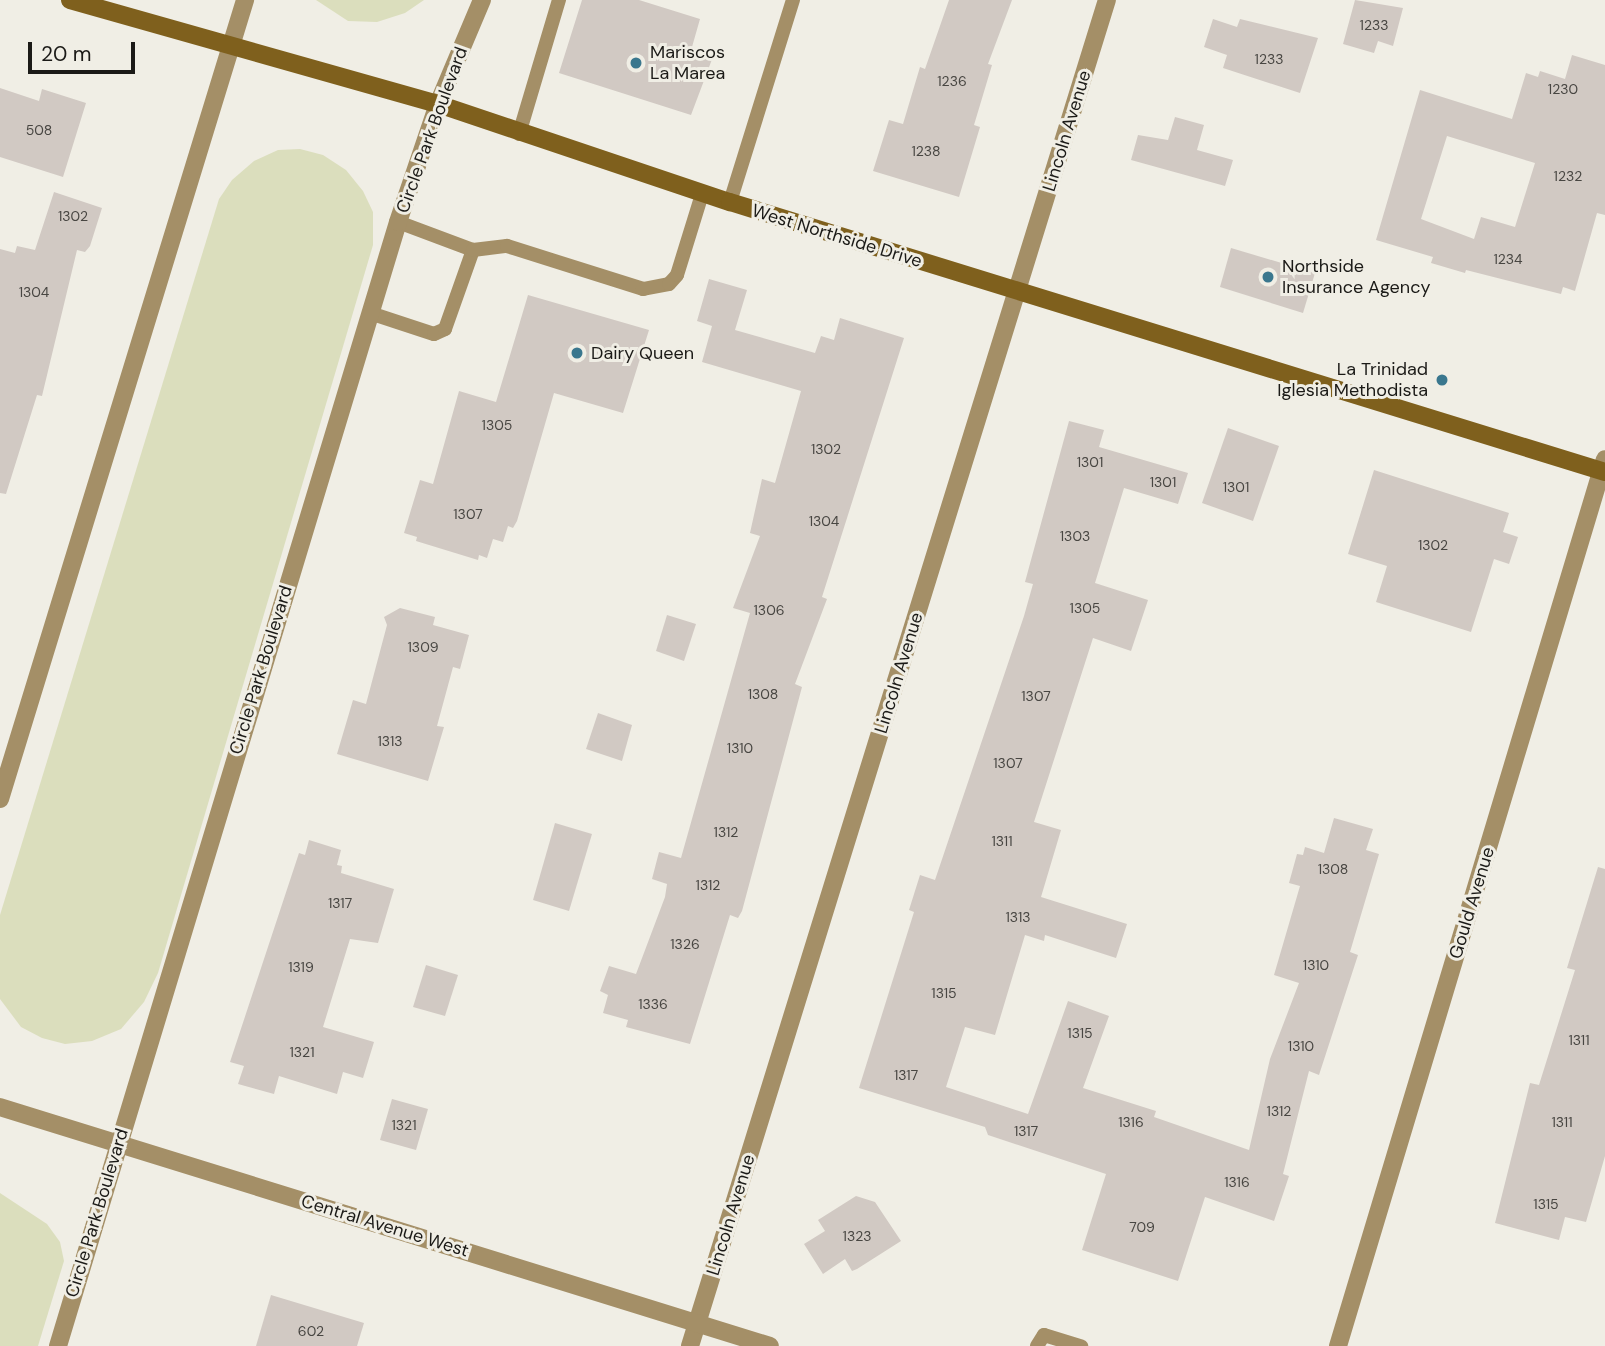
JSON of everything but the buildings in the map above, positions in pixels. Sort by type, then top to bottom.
[{"type":"main road","name":"West Northside Drive","points":[[76,1],[438,104],[519,134],[702,194],[1017,293],[1604,468]]},
{"type":"street","points":[[0,799],[245,0]]},
{"type":"street","name":"Circle Park Boulevard","points":[[58,1346],[373,314],[398,222],[438,104],[482,0]]},
{"type":"street","name":"Lincoln Avenue","points":[[690,1346],[1107,0]]},
{"type":"street","name":"Gould Avenue","points":[[1338,1346],[1604,468]]},
{"type":"street","name":"Central Avenue West","points":[[0,1107],[770,1346]]},
{"type":"lane","points":[[519,134],[559,0]]},
{"type":"lane","points":[[730,202],[793,0]]},
{"type":"lane","points":[[398,222],[473,250],[506,246],[643,289],[669,284],[677,275],[702,194]]},
{"type":"lane","points":[[373,314],[434,334],[445,329],[473,250]]},
{"type":"lane","points":[[1037,1346],[1044,1335],[1081,1346]]},
{"type":"green space","points":[[316,0],[424,0],[405,13],[377,22],[348,21]]},
{"type":"green space","points":[[300,149],[323,155],[346,170],[363,191],[373,212],[373,245],[158,973],[144,1002],[121,1029],[92,1041],[65,1044],[42,1038],[21,1027],[0,999],[0,915],[219,199],[232,180],[254,161],[278,150]]},
{"type":"green space","points":[[0,1193],[47,1224],[60,1242],[64,1261],[38,1346],[0,1346]]},
{"type":"place","name":"Mariscos La Marea","points":[[636,63]]},
{"type":"place","name":"Northside Insurance Agency","points":[[1268,277]]},
{"type":"place","name":"Dairy Queen","points":[[577,353]]},
{"type":"place","name":"La Trinidad Iglesia Methodista","points":[[1442,380]]}]
